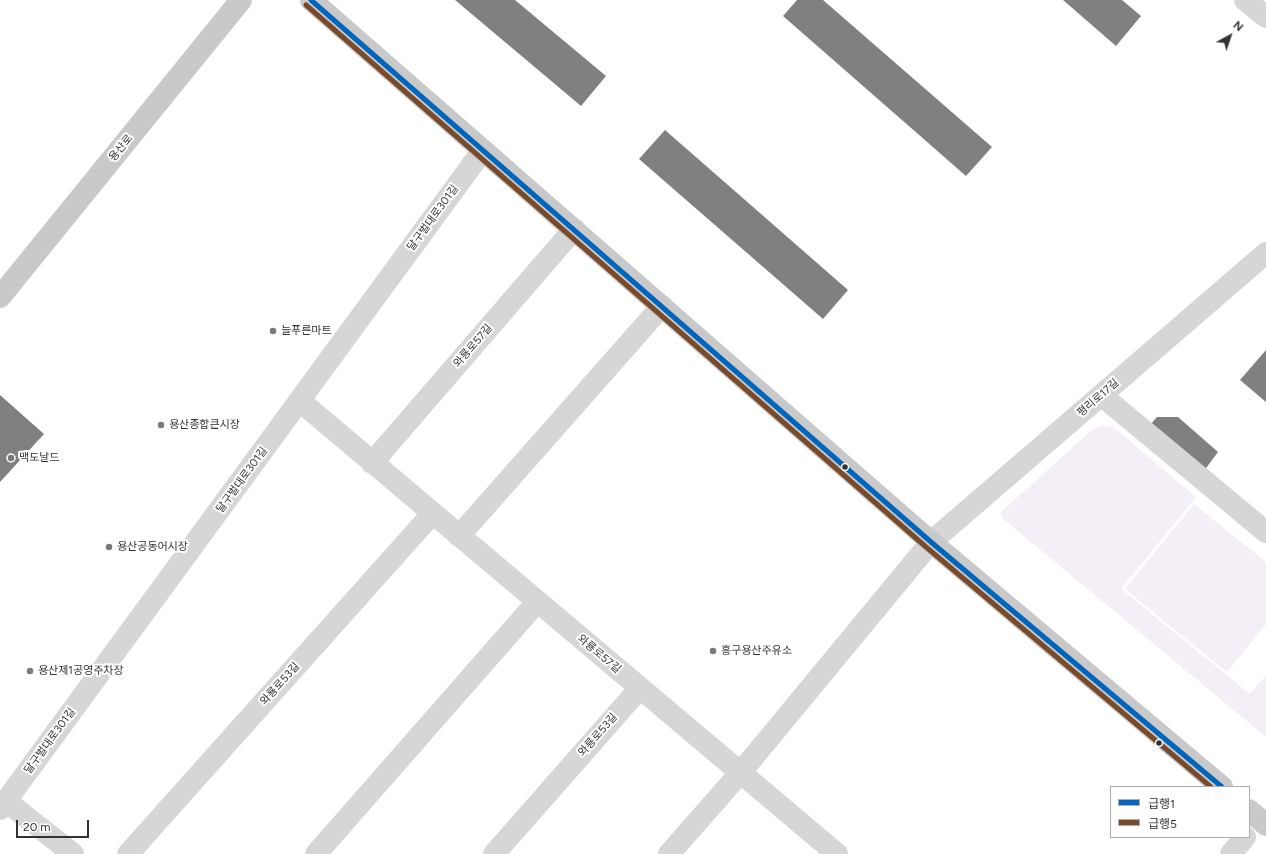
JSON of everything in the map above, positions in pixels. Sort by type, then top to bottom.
[{"type":"main road","name":"용산로","points":[[0,296],[241,0]]},
{"type":"main road","points":[[311,0],[931,542],[1221,786]]},
{"type":"street","points":[[1246,0],[1266,17]]},
{"type":"street","name":"달구벌대로301길","points":[[3,805],[483,150]]},
{"type":"street","name":"와룡로57길","points":[[372,463],[574,229]]},
{"type":"street","name":"평리로17길","points":[[931,542],[1266,253]]},
{"type":"street","points":[[458,536],[662,306]]},
{"type":"street","points":[[1101,395],[1266,532]]},
{"type":"street","name":"와룡로57길","points":[[300,401],[458,536],[837,854]]},
{"type":"street","name":"와룡로53길","points":[[128,854],[432,514]]},
{"type":"street","points":[[670,854],[741,772],[931,542]]},
{"type":"street","points":[[316,854],[537,602]]},
{"type":"street","name":"와룡로53길","points":[[494,854],[640,688]]},
{"type":"street","points":[[3,805],[73,854]]},
{"type":"street","points":[[1231,854],[1244,838]]},
{"type":"shaded area","points":[[1102,425],[1113,427],[1196,497],[1121,589],[1250,694],[1266,675],[1266,737],[1002,518],[1001,512],[1093,429]]},
{"type":"shaded area","points":[[1194,504],[1266,562],[1266,624],[1227,672],[1125,589]]},
{"type":"building","points":[[455,0],[515,0],[606,76],[581,106]]},
{"type":"building","points":[[797,0],[823,0],[992,147],[966,176],[783,16]]},
{"type":"building","points":[[1063,0],[1122,0],[1141,16],[1116,46]]},
{"type":"building","points":[[665,130],[848,290],[823,319],[639,159]]},
{"type":"building","points":[[1266,350],[1266,402],[1240,380]]},
{"type":"building","name":"맥도날드","points":[[0,395],[44,434],[0,482]]},
{"type":"building","points":[[1157,417],[1178,417],[1218,452],[1204,471],[1149,426]]},
{"type":"transit line","name":"급행1","points":[[311,0],[931,542],[1221,786]]},
{"type":"transit line","name":"급행5","points":[[306,5],[926,547],[1210,786]]},
{"type":"place","name":"늘푸른마트","points":[[273,331]]},
{"type":"place","name":"용산종합큰시장","points":[[161,425]]},
{"type":"place","name":"맥도날드","points":[[11,458]]},
{"type":"place","name":"용산공동어시장","points":[[109,547]]},
{"type":"place","name":"흥구용산주유소","points":[[713,651]]},
{"type":"place","name":"용산제1공영주차장","points":[[30,671]]}]
